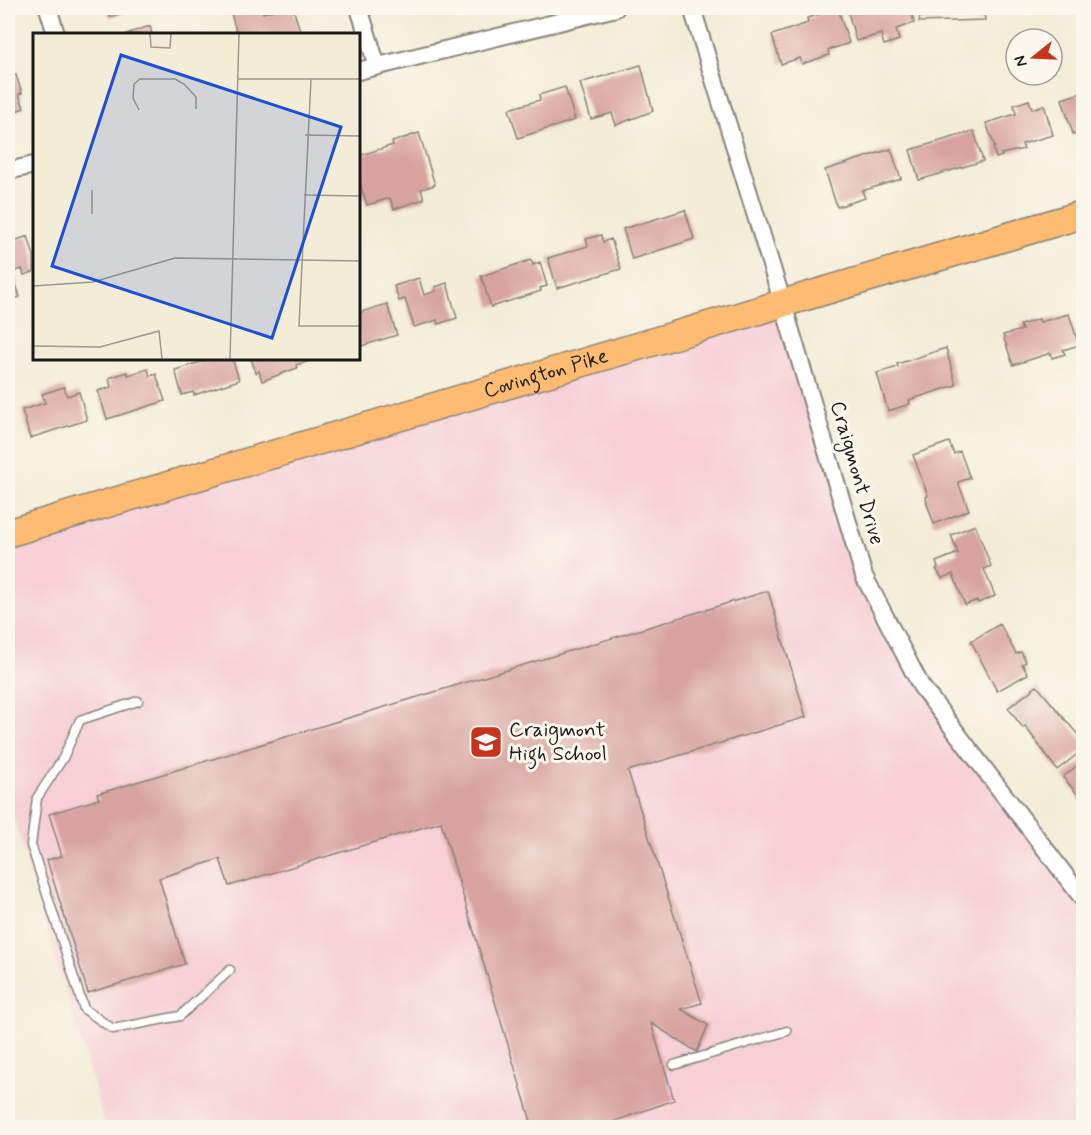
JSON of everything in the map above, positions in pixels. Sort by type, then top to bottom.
[{"type":"main road","name":"Covington Pike","points":[[8,532],[1083,214]]},
{"type":"street","points":[[48,8],[56,33]]},
{"type":"street","points":[[359,8],[377,66]]},
{"type":"street","points":[[360,71],[616,8]]},
{"type":"street","name":"Craigmont Drive","points":[[692,8],[864,576],[921,686],[1083,900]]},
{"type":"street","points":[[8,171],[33,165]]},
{"type":"lane","points":[[138,701],[80,720],[63,758],[37,798],[31,845],[84,1009],[113,1029],[180,1016],[230,970]]},
{"type":"lane","points":[[674,1065],[787,1031]]},
{"type":"shaded area","name":"Craigmont High School","points":[[783,304],[864,576],[921,686],[1083,900],[1083,1127],[106,1127],[8,799],[8,533]]},
{"type":"building","points":[[107,8],[137,8],[110,17]]},
{"type":"building","points":[[249,8],[261,8],[263,13],[280,8],[293,8],[301,33],[237,33],[231,13]]},
{"type":"building","points":[[862,8],[910,8],[914,23],[896,29],[899,40],[884,45],[881,34],[856,41],[848,12]]},
{"type":"building","points":[[921,8],[983,8],[985,20],[919,22]]},
{"type":"building","points":[[1000,8],[1022,8],[1002,14]]},
{"type":"building","points":[[838,9],[849,43],[828,50],[829,55],[802,64],[800,58],[781,64],[772,35],[808,23],[807,18]]},
{"type":"building","points":[[150,26],[152,33],[129,33]]},
{"type":"building","points":[[8,61],[13,76],[16,75],[24,108],[8,114]]},
{"type":"building","points":[[641,65],[653,111],[616,125],[612,113],[591,119],[580,83]]},
{"type":"building","points":[[565,87],[575,120],[518,138],[509,109],[540,100],[539,95]]},
{"type":"building","points":[[1084,92],[1084,131],[1073,134],[1062,99]]},
{"type":"building","points":[[1029,100],[1032,109],[1044,105],[1053,135],[1022,144],[1024,149],[1001,154],[1002,156],[996,158],[993,147],[995,147],[986,123],[1016,114],[1014,105]]},
{"type":"building","points":[[974,131],[983,161],[919,180],[910,150]]},
{"type":"building","points":[[419,133],[435,185],[421,189],[424,199],[394,209],[390,198],[367,205],[360,184],[360,155],[393,145],[392,142]]},
{"type":"building","points":[[891,149],[901,179],[862,191],[865,198],[837,207],[825,170]]},
{"type":"building","points":[[685,210],[694,239],[632,259],[623,229]]},
{"type":"building","points":[[601,235],[603,242],[611,239],[621,269],[557,288],[548,258],[588,246],[586,239]]},
{"type":"building","points":[[28,236],[33,253],[33,272],[24,275],[22,269],[12,272],[20,297],[8,301],[8,243]]},
{"type":"building","points":[[531,260],[533,265],[540,262],[547,286],[540,288],[541,291],[491,307],[481,276]]},
{"type":"building","points":[[419,278],[424,295],[436,291],[435,287],[447,283],[457,318],[438,324],[437,320],[414,327],[405,299],[399,301],[394,286]]},
{"type":"building","points":[[387,304],[397,335],[360,346],[360,312]]},
{"type":"building","points":[[1069,314],[1079,345],[1063,350],[1065,354],[1052,358],[1051,353],[1013,365],[1003,335],[1022,330],[1020,325]]},
{"type":"building","points":[[946,348],[956,385],[909,400],[910,404],[888,411],[877,373]]},
{"type":"building","points":[[207,360],[233,360],[239,380],[194,395],[193,392],[182,395],[175,370]]},
{"type":"building","points":[[252,360],[313,360],[262,381],[259,371],[256,373]]},
{"type":"building","points":[[148,369],[150,376],[156,374],[165,401],[107,419],[98,391],[111,387],[109,378]]},
{"type":"building","points":[[64,387],[67,396],[79,392],[87,420],[30,438],[22,410],[45,403],[42,394]]},
{"type":"building","points":[[949,442],[954,454],[960,451],[970,478],[958,482],[969,510],[934,524],[927,504],[926,497],[928,496],[913,455]]},
{"type":"building","points":[[975,525],[991,566],[984,569],[995,596],[978,603],[977,600],[965,605],[953,574],[942,578],[936,569],[938,568],[936,562],[958,553],[951,535]]},
{"type":"building","points":[[768,591],[806,717],[628,771],[702,1003],[681,1009],[708,1025],[697,1052],[651,1023],[674,1100],[596,1128],[533,1128],[441,822],[229,886],[220,859],[159,878],[185,964],[88,993],[47,860],[62,856],[49,814],[99,799],[97,794]]},
{"type":"building","points":[[1000,624],[1016,654],[1021,652],[1026,662],[1022,664],[1028,674],[997,691],[971,641]]},
{"type":"building","points":[[1037,686],[1084,742],[1084,749],[1057,770],[1025,726],[1023,728],[1008,708]]},
{"type":"building","points":[[1084,760],[1084,802],[1063,777]]},
{"type":"place","name":"Craigmont High School","points":[[486,742]]}]
